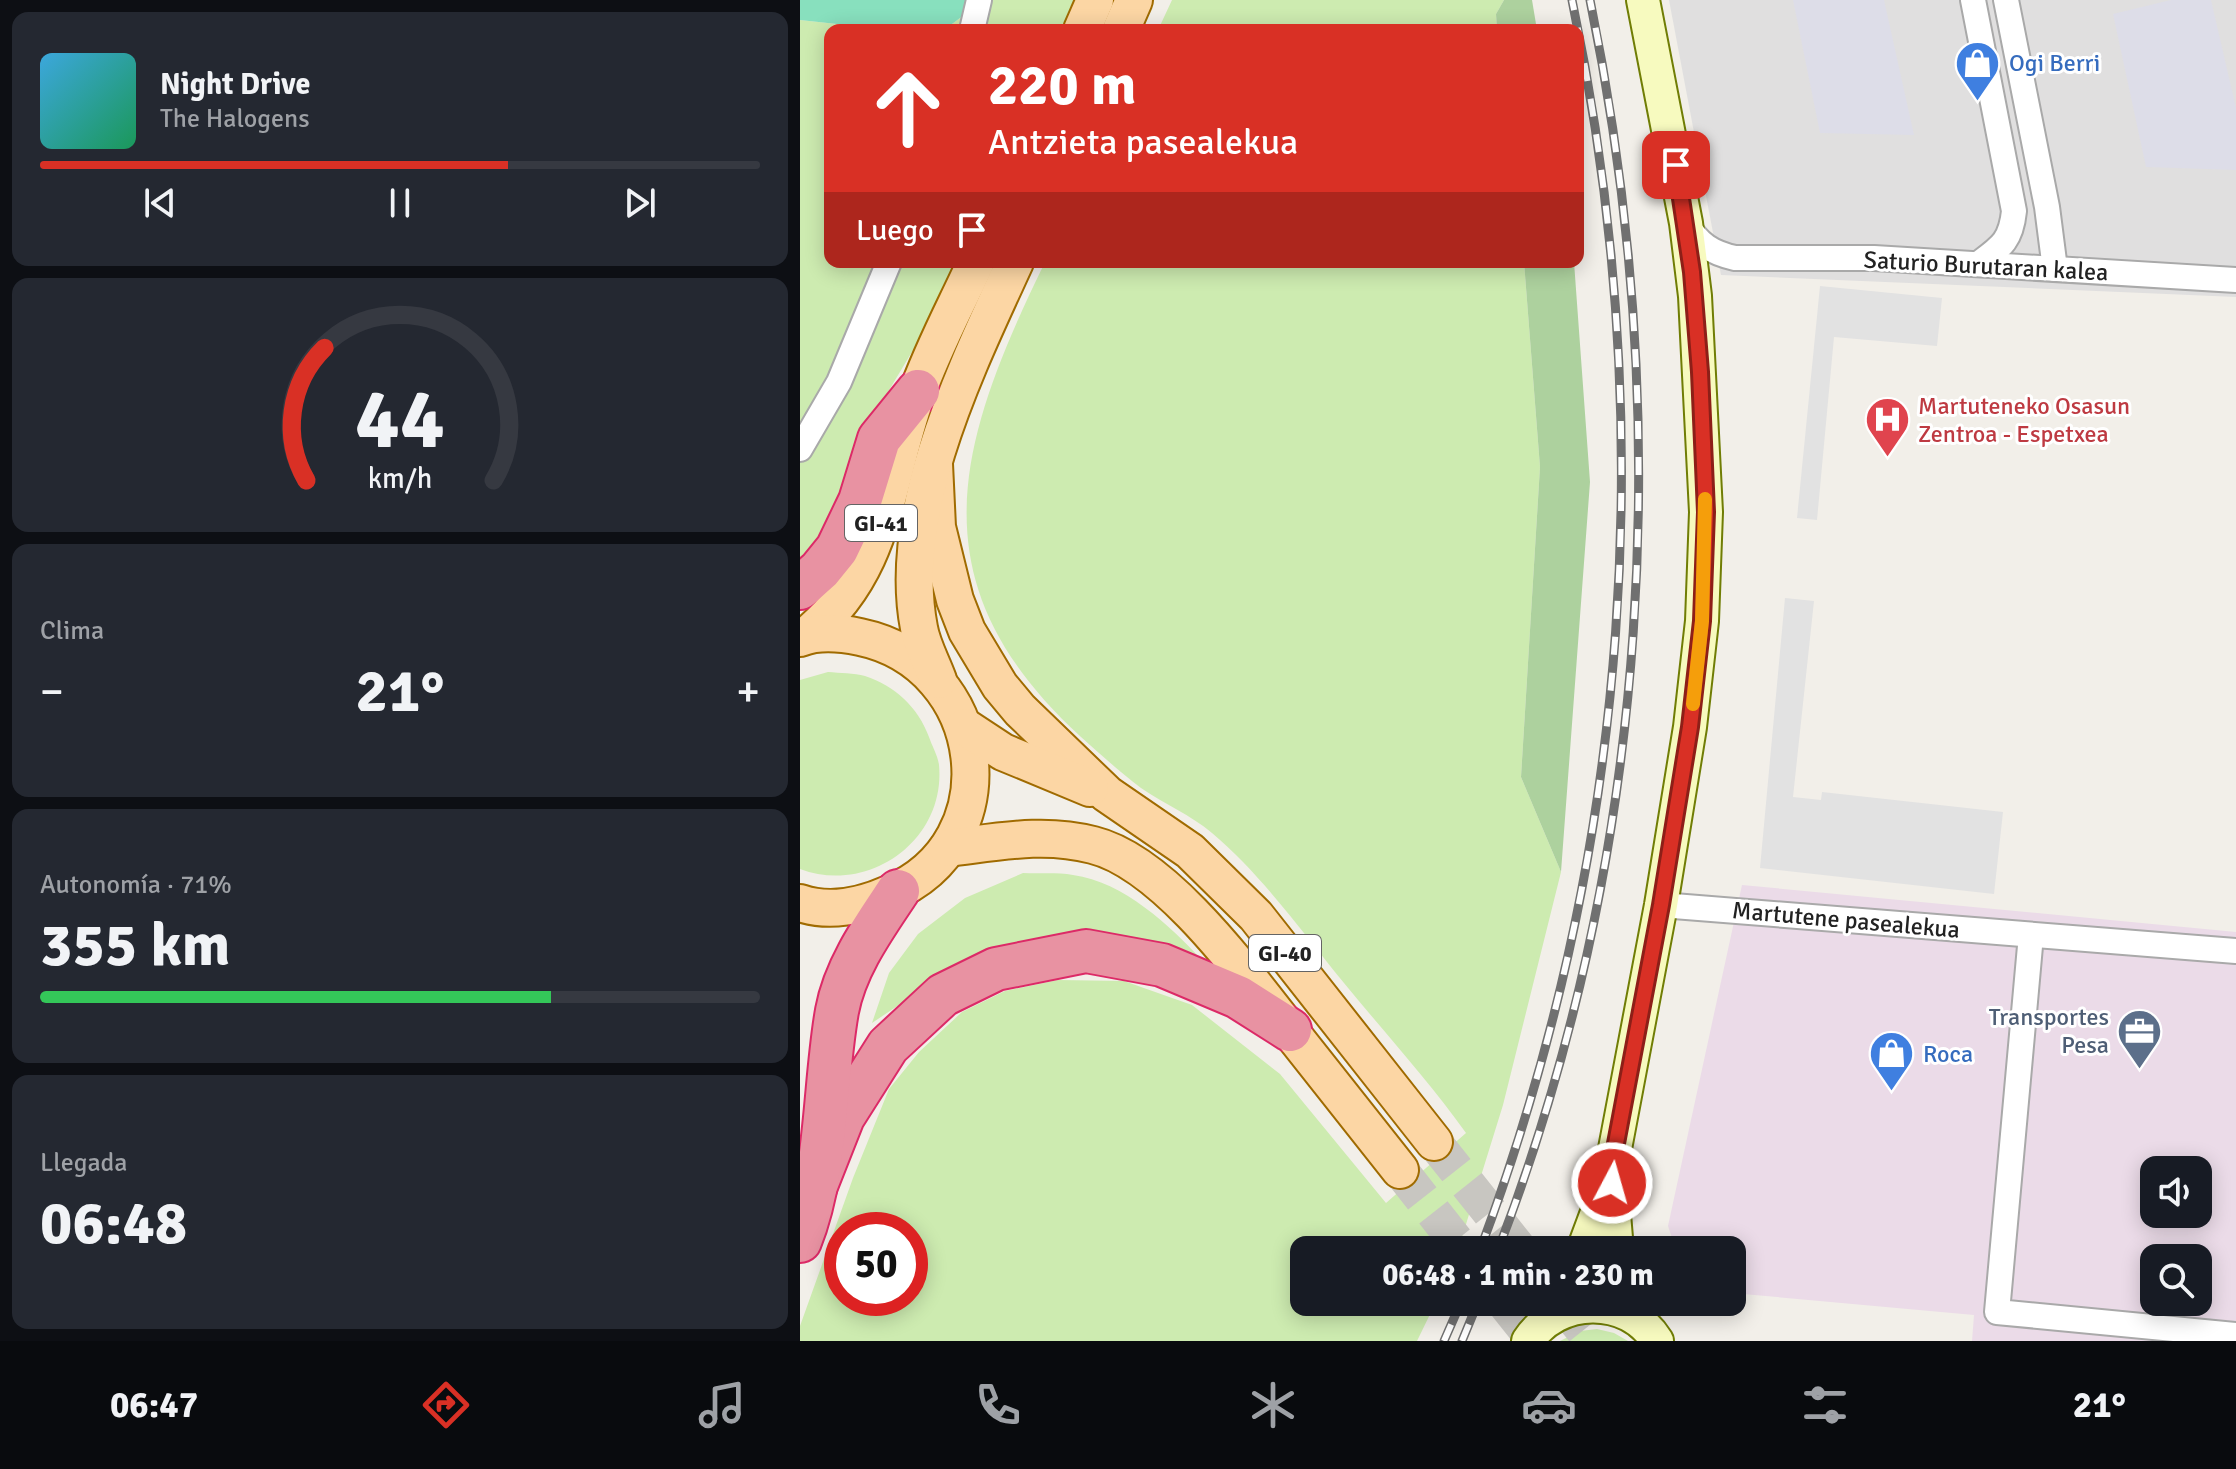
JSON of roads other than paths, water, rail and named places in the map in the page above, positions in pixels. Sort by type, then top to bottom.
[{"type":"highway","points":[[800,588],[837,549],[860,501],[879,439],[918,391]]},
{"type":"highway","name":"GI-41","points":[[800,1241],[813,1193],[837,1009],[850,970],[898,891]]},
{"type":"highway","points":[[813,1193],[843,1117],[888,1046],[943,995],[996,969],[1086,951],[1162,965],[1238,997],[1290,1030]]},
{"type":"main road","points":[[1085,24],[1095,0]]},
{"type":"main road","points":[[1124,24],[1134,0]]},
{"type":"main road","points":[[1588,1236],[1614,1154],[1661,905],[1690,727],[1702,621],[1706,512],[1695,296],[1686,223],[1643,0]]},
{"type":"main road","name":"GI-41","points":[[803,637],[828,618],[851,588],[870,555],[902,437],[918,391],[973,268]]},
{"type":"main road","name":"GI-41","points":[[938,681],[919,629],[917,538],[954,397],[1012,268]]},
{"type":"main road","points":[[934,464],[937,527],[955,600],[967,631],[1000,686],[1020,710],[1107,794]]},
{"type":"main road","name":"GI-41","points":[[800,903],[848,907],[869,903],[923,876],[948,848],[966,810],[972,769],[965,727],[954,703],[938,681],[911,657],[879,641],[843,633],[803,637]]},
{"type":"main road","name":"GI-40","points":[[965,727],[1003,752],[1107,794],[1190,851],[1256,916],[1434,1142]]},
{"type":"main road","name":"GI-40","points":[[948,848],[1048,837],[1096,845],[1137,866],[1177,898],[1216,939],[1400,1170]]},
{"type":"main road","points":[[1614,1154],[1612,1210],[1615,1236]]},
{"type":"main road","points":[[1544,1321],[1564,1311],[1592,1306],[1621,1311],[1648,1328]]},
{"type":"street","points":[[973,24],[979,0]]},
{"type":"street","points":[[1973,0],[2014,211],[2012,230],[2005,242],[1978,264]]},
{"type":"street","points":[[2006,0],[2047,207],[2055,269]]},
{"type":"street","points":[[1686,223],[1694,237],[1706,247],[1720,255],[1735,258]]},
{"type":"street","points":[[1695,296],[1699,283],[1708,271],[1735,258]]},
{"type":"street","name":"Saturio Burutaran kalea","points":[[1735,258],[1874,258],[2236,280]]},
{"type":"street","points":[[800,449],[839,382],[886,268]]},
{"type":"street","name":"Martutene pasealekua","points":[[1661,905],[2236,951]]},
{"type":"street","points":[[2031,935],[1997,1312],[2236,1335]]},
{"type":"tunnel","points":[[1434,1142],[1509,1236]]},
{"type":"tunnel","points":[[1400,1170],[1452,1236]]},
{"type":"tunnel","points":[[1515,1316],[1535,1341]]},
{"type":"tunnel","points":[[1572,1316],[1592,1341]]},
{"type":"railway","points":[[1572,0],[1576,24]]},
{"type":"railway","points":[[1503,1236],[1549,1099],[1589,945],[1617,789],[1633,632],[1639,473],[1633,315],[1617,157],[1590,0]]},
{"type":"railway","points":[[1485,1236],[1531,1098],[1570,944],[1599,789],[1616,632],[1621,474],[1616,316],[1600,158],[1584,68]]},
{"type":"railway","points":[[1444,1341],[1455,1316]]},
{"type":"railway","points":[[1462,1341],[1472,1316]]},
{"type":"place","name":"Ogi Berri","points":[[1978,102]]},
{"type":"place","name":"Martuteneko Osasun Zentroa - Espetxea","points":[[1887,459]]},
{"type":"place","name":"Transportes Pesa","points":[[2140,1070]]},
{"type":"place","name":"Roca","points":[[1892,1093]]}]
